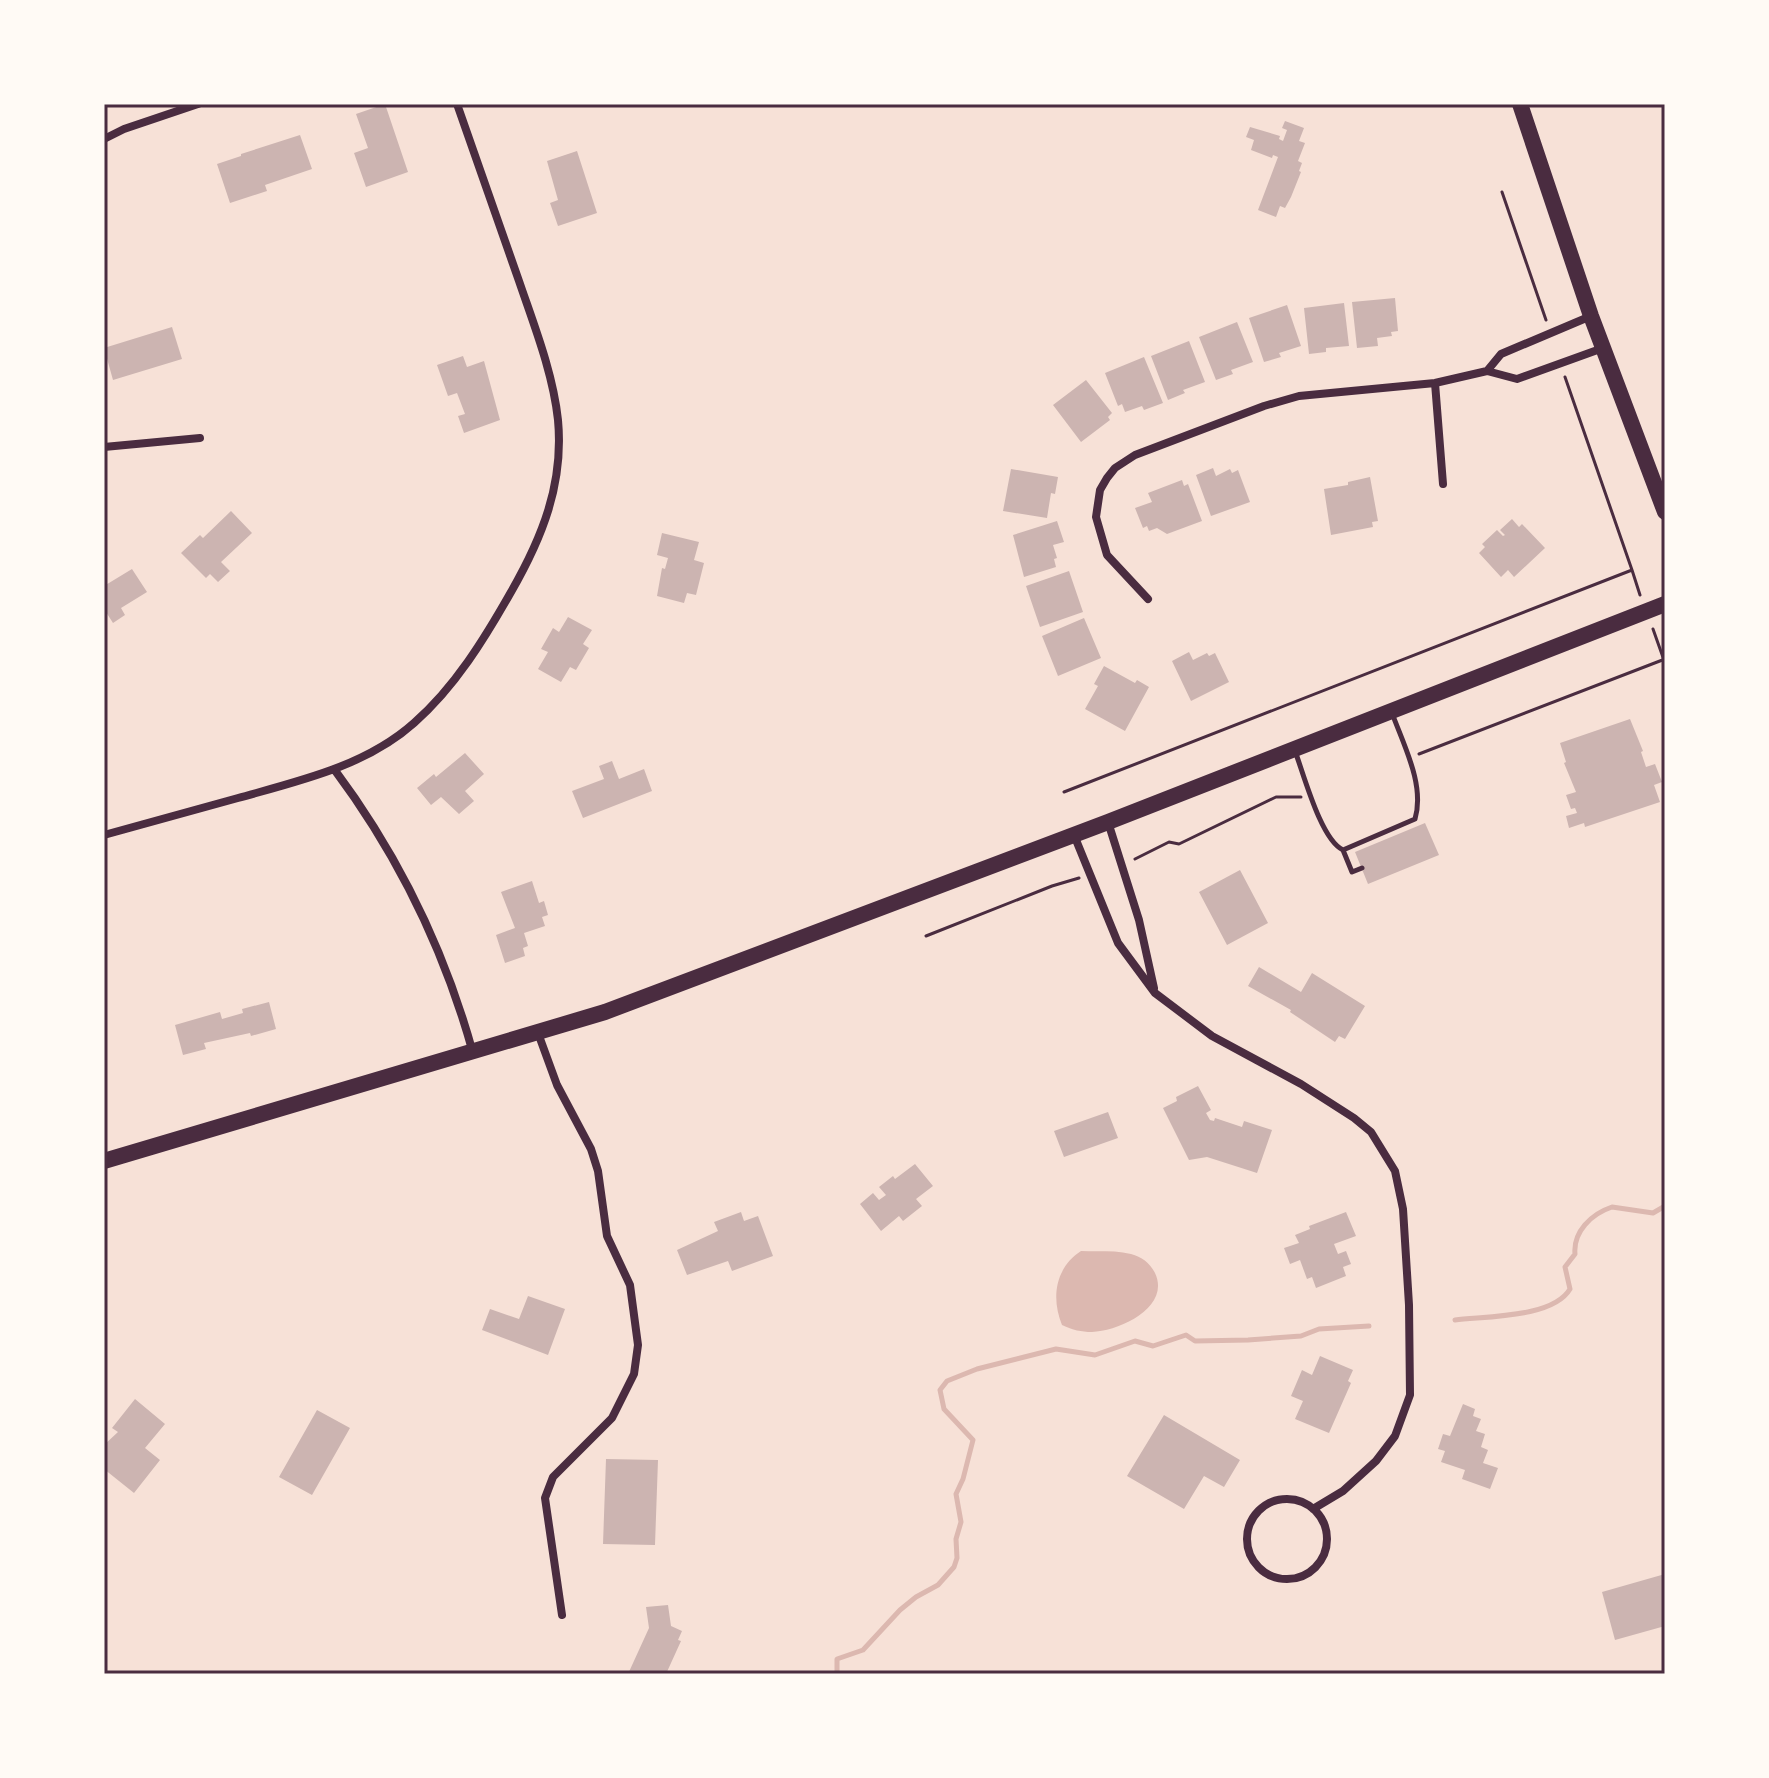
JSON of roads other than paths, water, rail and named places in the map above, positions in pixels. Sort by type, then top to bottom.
[{"type":"main road","points":[[1520,104],[1591,316],[1665,512]]},
{"type":"main road","points":[[104,1161],[605,1012],[1108,822],[1665,604]]},
{"type":"street","points":[[104,139],[198,104]]},
{"type":"street","points":[[104,835],[334,769],[378,748],[412,725],[452,683],[495,621],[534,552],[556,480],[559,437],[552,389],[530,314],[457,104]]},
{"type":"street","points":[[1487,371],[1501,354],[1591,316]]},
{"type":"street","points":[[1148,599],[1107,555],[1096,517],[1100,490],[1125,460],[1264,406],[1299,396],[1435,383],[1487,371],[1517,379],[1603,348]]},
{"type":"street","points":[[1435,383],[1443,484]]},
{"type":"street","points":[[104,447],[200,438]]},
{"type":"street","points":[[334,769],[378,831],[419,905],[449,975],[473,1053]]},
{"type":"street","points":[[1108,822],[1139,920],[1155,993]]},
{"type":"street","points":[[1074,835],[1118,943],[1155,993],[1212,1036],[1301,1084],[1354,1118],[1371,1132],[1395,1171],[1403,1209],[1410,1320],[1410,1395],[1395,1436],[1376,1461],[1343,1491],[1313,1509]]},
{"type":"street","points":[[538,1033],[557,1085],[591,1149],[598,1171],[607,1236],[630,1285],[638,1345],[634,1374],[612,1418],[553,1477],[545,1498],[562,1615]]},
{"type":"street","points":[[1285,1499],[1298,1500],[1313,1509],[1326,1528],[1327,1540],[1318,1564],[1297,1577],[1284,1579],[1261,1569],[1252,1559],[1248,1546],[1252,1520],[1260,1509],[1271,1502],[1285,1499]]},
{"type":"lane","points":[[1343,850],[1415,819],[1420,802],[1392,712]]},
{"type":"lane","points":[[1295,750],[1334,846],[1343,850],[1352,872],[1362,868]]},
{"type":"waterway","points":[[1455,1320],[1518,1314],[1549,1306],[1570,1289],[1565,1267],[1575,1254],[1580,1231],[1591,1219],[1612,1207],[1653,1213],[1665,1206]]},
{"type":"waterway","points":[[837,1674],[837,1659],[863,1650],[900,1610],[938,1585],[954,1567],[961,1522],[956,1494],[973,1440],[944,1409],[940,1390],[947,1381],[977,1369],[1056,1349],[1095,1355],[1135,1341],[1153,1346],[1186,1335],[1195,1341],[1248,1340],[1301,1336],[1319,1329],[1369,1326]]}]
